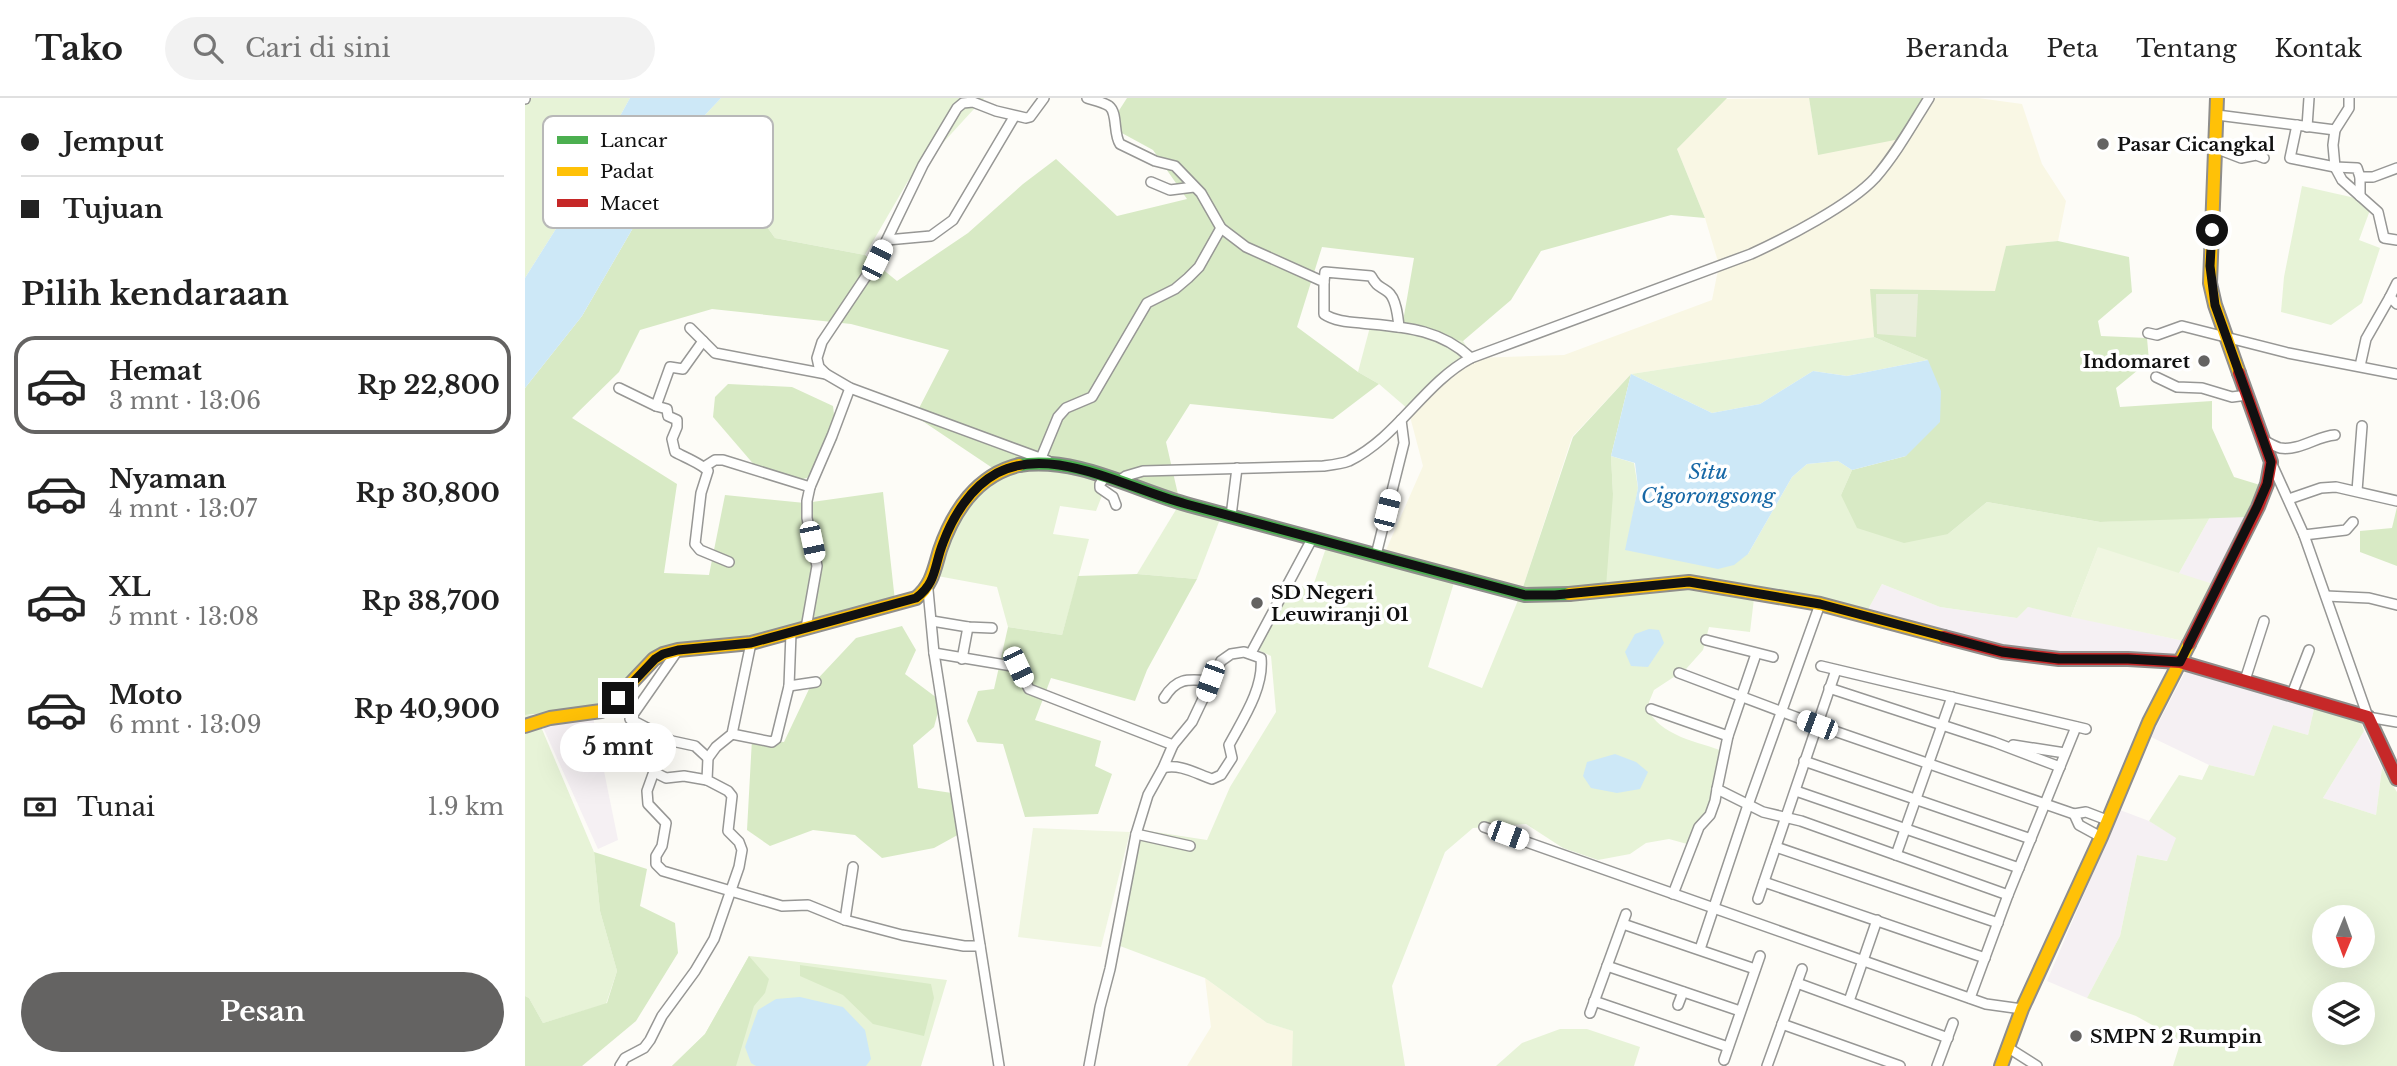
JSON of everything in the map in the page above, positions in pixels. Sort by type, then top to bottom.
[{"type":"main road","points":[[2001,1066],[2016,1022],[2101,837],[2149,722],[2267,484],[2271,462],[2215,305],[2210,275],[2217,98]]},
{"type":"main road","points":[[525,726],[550,718],[601,711],[618,698],[655,659],[678,650],[751,643],[916,598],[928,590],[943,542],[962,506],[975,489],[996,474],[1015,466],[1030,464],[1059,465],[1105,477],[1182,503],[1525,595],[1555,595],[1689,582],[1820,604],[2002,652],[2059,659],[2180,662],[2368,717],[2397,779]]},
{"type":"street","points":[[1044,98],[1030,117],[1026,118],[1014,117],[973,102],[963,103],[957,108],[923,165],[877,260],[822,342],[817,358],[819,367],[826,374],[850,388],[1059,465]]},
{"type":"street","points":[[1087,98],[1112,109],[1120,144],[1155,161],[1175,166],[1201,193],[1221,228],[1246,247],[1324,282]]},
{"type":"street","points":[[1119,481],[1143,471],[1322,466],[1344,463],[1369,448],[1457,365],[1751,254],[1782,240],[1849,199],[1872,181],[1888,162],[1929,98]]},
{"type":"street","points":[[2309,98],[2290,158],[2335,167],[2357,168],[2360,196]]},
{"type":"street","points":[[2349,98],[2349,108],[2335,130],[2335,167],[2342,180],[2378,212],[2384,239],[2397,240]]},
{"type":"street","points":[[2217,115],[2335,130]]},
{"type":"street","points":[[887,240],[931,236],[953,220],[1014,117]]},
{"type":"street","points":[[2215,148],[2241,158],[2264,158]]},
{"type":"street","points":[[2360,177],[2373,177],[2397,168]]},
{"type":"street","points":[[1151,182],[1170,190],[1194,187]]},
{"type":"street","points":[[1041,458],[1058,417],[1066,408],[1086,402],[1098,390],[1147,303],[1175,289],[1199,267],[1221,228]]},
{"type":"street","points":[[1399,327],[1399,316],[1392,296],[1378,288],[1371,276],[1325,272],[1324,314],[1327,317],[1399,327],[1447,339],[1471,358]]},
{"type":"street","points":[[2360,366],[2367,339],[2393,301],[2397,283]]},
{"type":"street","points":[[2148,333],[2157,335],[2182,326],[2288,353],[2397,374]]},
{"type":"street","points":[[690,328],[715,353],[826,374]]},
{"type":"street","points":[[656,406],[670,367],[683,369],[703,341]]},
{"type":"street","points":[[2157,377],[2177,387],[2202,388],[2232,397],[2247,395]]},
{"type":"street","points":[[619,388],[667,409],[668,416],[677,420],[672,439],[675,452],[708,471],[701,493],[695,544],[700,551],[729,562]]},
{"type":"street","points":[[806,628],[817,566],[807,518],[807,501],[810,487],[850,388]]},
{"type":"street","points":[[1376,555],[1404,443],[1401,420]]},
{"type":"street","points":[[2357,491],[2362,426]]},
{"type":"street","points":[[2265,441],[2281,448],[2307,445],[2323,436],[2335,435]]},
{"type":"street","points":[[704,467],[715,460],[723,460],[810,487]]},
{"type":"street","points":[[2271,462],[2304,536],[2368,717],[2397,722]]},
{"type":"street","points":[[1231,516],[1237,468]]},
{"type":"street","points":[[1105,477],[1100,488],[1113,497],[1116,505]]},
{"type":"street","points":[[2289,499],[2321,488],[2336,487],[2397,501]]},
{"type":"street","points":[[2304,536],[2346,530],[2353,522]]},
{"type":"street","points":[[1251,653],[1312,538]]},
{"type":"street","points":[[928,590],[934,653],[999,1066]]},
{"type":"street","points":[[2326,596],[2369,598],[2397,605]]},
{"type":"street","points":[[1700,950],[1748,805],[1820,604]]},
{"type":"street","points":[[932,621],[992,628]]},
{"type":"street","points":[[2245,680],[2264,621]]},
{"type":"street","points":[[962,659],[968,627]]},
{"type":"street","points":[[732,734],[772,742],[776,739],[789,686],[791,633]]},
{"type":"street","points":[[1706,640],[1773,657]]},
{"type":"street","points":[[707,780],[708,758],[716,747],[732,734],[751,643]]},
{"type":"street","points":[[678,650],[630,719],[666,738],[695,746],[708,758]]},
{"type":"street","points":[[2292,694],[2309,650]]},
{"type":"street","points":[[934,653],[1018,667],[1028,689],[1173,745]]},
{"type":"street","points":[[1089,1066],[1136,834],[1148,795],[1173,745],[1192,722],[1210,681],[1225,657],[1251,653],[1261,658],[1262,670],[1251,705],[1229,745],[1232,758],[1226,770],[1212,779],[1180,767],[1163,768]]},
{"type":"street","points":[[1674,894],[1699,827],[1713,808],[1728,736],[1756,654]]},
{"type":"street","points":[[1821,666],[2081,728],[2065,753],[1970,998]]},
{"type":"street","points":[[1758,899],[1836,670]]},
{"type":"street","points":[[1679,673],[1817,725],[2074,814],[2086,812],[2107,820]]},
{"type":"street","points":[[1164,698],[1170,688],[1181,681],[1210,681]]},
{"type":"street","points":[[789,686],[816,682]]},
{"type":"street","points":[[1829,688],[2060,766]]},
{"type":"street","points":[[1896,855],[1952,697]]},
{"type":"street","points":[[1651,709],[1728,736]]},
{"type":"street","points":[[666,738],[647,791],[648,804],[666,823],[662,846],[656,856],[656,864],[663,871],[782,906],[808,905],[845,920],[915,937],[964,946],[980,946]]},
{"type":"street","points":[[1994,742],[2065,753]]},
{"type":"street","points":[[1804,761],[2031,839]]},
{"type":"street","points":[[620,1066],[625,1058],[644,1048],[650,1040],[662,1016],[695,971],[714,939],[739,867],[742,850],[739,842],[728,831],[732,796],[727,791],[707,780],[684,776],[666,778],[654,772]]},
{"type":"street","points":[[1717,789],[1748,805],[1801,821],[2008,895]]},
{"type":"street","points":[[1796,791],[2019,868]]},
{"type":"street","points":[[2074,814],[2080,825],[2101,837]]},
{"type":"street","points":[[1484,827],[1970,998],[2002,1007],[2022,1009]]},
{"type":"street","points":[[1136,834],[1190,846]]},
{"type":"street","points":[[1776,847],[1998,922]]},
{"type":"street","points":[[845,920],[853,867]]},
{"type":"street","points":[[1764,882],[1985,958]]},
{"type":"street","points":[[1590,1013],[1624,919],[1755,969]]},
{"type":"street","points":[[1849,1001],[1877,920]]},
{"type":"street","points":[[1724,1059],[1760,956]]},
{"type":"street","points":[[1607,966],[1741,1011]]},
{"type":"street","points":[[1781,1066],[1768,1064],[1802,969]]},
{"type":"street","points":[[1797,983],[1948,1038]]},
{"type":"street","points":[[1678,1005],[1683,992]]},
{"type":"street","points":[[1594,1001],[1728,1046]]},
{"type":"street","points":[[2002,1007],[2016,1022]]},
{"type":"street","points":[[1937,1066],[1954,1023]]},
{"type":"street","points":[[1782,1024],[1900,1066]]},
{"type":"street","points":[[2007,1047],[2037,1066]]},
{"type":"shaded area","points":[[1809,98],[1818,155],[1926,98],[1978,98],[2022,104],[2042,164],[2066,201],[2058,241],[2006,246],[1996,291],[1871,289],[1874,337],[1631,374],[1572,437],[1521,593],[1383,557],[1423,466],[1408,409],[1474,358],[1564,355],[1712,300],[1719,265],[1705,218],[1677,149],[1724,99]]},
{"type":"shaded area","points":[[2210,517],[2248,517],[2213,584],[2178,575]]},
{"type":"shaded area","points":[[1882,584],[1940,607],[2017,618],[2028,607],[2184,641],[2179,654],[2163,656],[2033,650],[1865,615]]},
{"type":"shaded area","points":[[2186,670],[2315,705],[2308,735],[2273,725],[2254,776],[2209,765],[2151,737]]},
{"type":"shaded area","points":[[593,717],[618,840],[598,849],[542,725]]},
{"type":"shaded area","points":[[2364,731],[2382,768],[2376,815],[2323,798]]},
{"type":"shaded area","points":[[2120,810],[2149,821],[2177,838],[2168,861],[2137,855],[2120,936],[2087,998],[2047,981]]},
{"type":"shaded area","points":[[1205,978],[1267,1023],[1294,1031],[1292,1066],[1187,1066],[1211,1027]]},
{"type":"green space","points":[[525,98],[630,98],[620,116],[543,116],[543,228],[557,228],[525,278]]},
{"type":"green space","points":[[721,98],[984,98],[908,181],[865,255],[775,238],[768,228],[773,228],[773,116],[705,115]]},
{"type":"green space","points":[[1127,98],[1727,98],[1677,149],[1705,218],[1671,215],[1541,251],[1511,300],[1463,341],[1401,333],[1414,258],[1322,247],[1297,327],[1358,372],[1379,384],[1333,419],[1190,404],[1166,442],[1180,503],[1052,463],[994,469],[915,416],[949,350],[851,324],[712,309],[640,330],[619,372],[572,418],[677,484],[664,573],[709,575],[725,495],[805,503],[883,492],[895,601],[764,637],[665,652],[623,696],[596,708],[525,715],[525,388],[582,316],[633,228],[768,228],[775,238],[865,255],[897,281],[968,233],[1023,184],[1056,159],[1117,216],[1187,199],[1153,150],[1109,126]]},
{"type":"green space","points":[[1809,98],[1926,98],[1900,139],[1818,155]]},
{"type":"green space","points":[[2302,186],[2373,202],[2359,240],[2380,248],[2362,303],[2331,325],[2281,312],[2284,277]]},
{"type":"green space","points":[[2058,241],[2129,257],[2132,292],[2098,321],[2101,336],[2147,338],[2149,361],[2116,388],[2120,407],[2212,401],[2212,428],[2234,477],[2260,485],[2248,517],[2100,522],[1987,502],[1948,534],[1904,543],[1857,528],[1841,495],[1852,470],[1906,456],[1928,360],[1874,337],[1870,289],[1995,291],[2006,246]]},
{"type":"green space","points":[[1876,294],[1918,294],[1916,337],[1877,334]]},
{"type":"green space","points":[[1370,327],[1463,341],[1474,358],[1408,409],[1379,384],[1358,372]]},
{"type":"green space","points":[[1874,337],[1928,360],[1847,376],[1813,371],[1760,404],[1712,413],[1631,374]]},
{"type":"green space","points":[[1631,374],[1611,456],[1613,494],[1606,587],[1521,593],[1573,437]]},
{"type":"green space","points":[[728,384],[792,387],[833,406],[837,440],[807,478],[785,483],[756,467],[713,417],[715,397]]},
{"type":"green space","points":[[1611,456],[1634,463],[1638,488],[1626,550],[1748,554],[1792,477],[1807,464],[1838,461],[1852,470],[1841,495],[1948,534],[1987,502],[2100,522],[2210,517],[2178,575],[2098,548],[2071,617],[2028,607],[2017,618],[1940,607],[1882,584],[1865,615],[1755,590],[1750,632],[1709,627],[1703,650],[1686,669],[1654,690],[1647,707],[1652,717],[1670,731],[1726,752],[1698,847],[1669,839],[1646,843],[1630,854],[1598,860],[1563,848],[1526,824],[1473,828],[1445,852],[1392,986],[1405,1066],[1292,1066],[1293,1031],[1267,1023],[1205,978],[1112,943],[1142,830],[1207,840],[1230,787],[1276,712],[1271,656],[1254,648],[1287,582],[1312,589],[1328,542],[1456,576],[1428,667],[1482,688],[1521,593],[1613,494]]},
{"type":"green space","points":[[1019,463],[1110,475],[1096,511],[1060,506],[1053,534],[1089,539],[1062,635],[1008,627],[997,587],[932,575],[974,483]]},
{"type":"green space","points":[[1180,503],[1222,514],[1197,579],[1137,574]]},
{"type":"green space","points":[[2397,507],[2397,566],[2360,552],[2360,531],[2392,528]]},
{"type":"green space","points":[[2098,547],[2213,584],[2184,641],[2071,617]]},
{"type":"green space","points":[[1137,574],[1197,579],[1147,670],[1135,701],[1051,678],[1035,720],[1101,741],[1095,766],[1112,774],[1098,814],[1025,817],[1003,744],[977,742],[967,721],[978,691],[994,689],[1008,627],[1062,635],[1078,576]]},
{"type":"green space","points":[[902,626],[916,650],[905,674],[941,701],[934,727],[913,745],[918,788],[952,793],[963,832],[934,848],[882,858],[855,835],[813,830],[770,846],[747,830],[752,739],[784,742],[810,687],[856,638]]},
{"type":"green space","points":[[2315,705],[2360,719],[2364,731],[2323,798],[2376,815],[2382,768],[2397,792],[2397,1066],[2173,1066],[2181,1041],[2136,1016],[2087,998],[2120,936],[2137,855],[2167,861],[2176,838],[2149,821],[2179,775],[2202,780],[2209,765],[2254,776],[2273,725],[2308,735]]},
{"type":"green space","points":[[525,715],[536,715],[594,852],[600,911],[617,971],[606,1004],[543,1023],[529,998],[525,996]]},
{"type":"green space","points":[[1033,828],[1130,832],[1101,947],[1018,937]]},
{"type":"green space","points":[[594,852],[647,869],[640,906],[675,923],[678,953],[636,1021],[582,1066],[525,1066],[525,996],[529,998],[543,1023],[607,1003],[617,971],[600,911]]},
{"type":"green space","points":[[749,956],[947,980],[921,1066],[672,1066],[705,1034]]},
{"type":"green space","points":[[749,956],[769,979],[765,993],[754,1006],[736,1066],[672,1066],[705,1034]]},
{"type":"green space","points":[[800,965],[931,984],[934,998],[924,1036],[873,1024],[843,995],[800,976]]},
{"type":"green space","points":[[1560,1029],[1587,1029],[1640,1047],[1634,1066],[1496,1066],[1522,1043]]},
{"type":"water","points":[[630,98],[721,98],[704,116],[620,116]]},
{"type":"water","points":[[557,228],[633,228],[582,316],[525,388],[525,278]]},
{"type":"water","name":"Situ Cigorongsong","points":[[1928,360],[1941,391],[1940,422],[1906,456],[1852,470],[1838,461],[1807,464],[1792,477],[1748,554],[1734,565],[1718,569],[1625,550],[1638,488],[1635,463],[1611,456],[1631,374],[1712,413],[1760,404],[1813,371],[1847,376]]},
{"type":"water","points":[[1649,629],[1659,630],[1664,643],[1648,667],[1631,666],[1625,652],[1635,634]]},
{"type":"water","points":[[1615,754],[1636,762],[1648,772],[1640,789],[1617,793],[1591,788],[1583,776],[1587,762]]},
{"type":"water","points":[[800,997],[843,1007],[865,1030],[871,1059],[866,1066],[756,1066],[751,1063],[745,1047],[758,1010],[776,999]]},
{"type":"traffic: fast","points":[[1019,465],[1062,465],[1084,470],[1189,505],[1525,595],[1569,594]]},
{"type":"traffic: slow","points":[[2217,98],[2210,283],[2239,373]]},
{"type":"traffic: slow","points":[[525,726],[550,718],[601,711],[654,659],[663,654],[678,650],[751,643],[916,598],[929,582],[945,536],[969,497],[991,477],[1019,465]]},
{"type":"traffic: slow","points":[[1569,594],[1689,582],[1820,604],[1944,637]]},
{"type":"traffic: slow","points":[[2001,1066],[2022,1009],[2101,837],[2149,722],[2189,644]]},
{"type":"traffic: jam","points":[[2189,644],[2267,484],[2271,462],[2239,373]]},
{"type":"traffic: jam","points":[[1944,637],[2002,652],[2059,659],[2180,662],[2368,717],[2397,779]]},
{"type":"place","name":"Pasar Cicangkal","points":[[2103,144]]},
{"type":"place","name":"Indomaret","points":[[2204,361]]},
{"type":"place","name":"SD Negeri Leuwiranji 01","points":[[1257,603]]},
{"type":"place","name":"SMPN 2 Rumpin","points":[[2076,1036]]},
{"type":"route","points":[[618,698],[663,654],[678,650],[751,643],[916,598],[928,590],[943,542],[962,506],[975,489],[996,474],[1015,466],[1030,464],[1059,465],[1105,477],[1182,503],[1525,595],[1555,595],[1689,582],[1820,604],[2002,652],[2059,659],[2180,662],[2257,507],[2267,484],[2271,462],[2215,305],[2210,284],[2212,230]]}]
